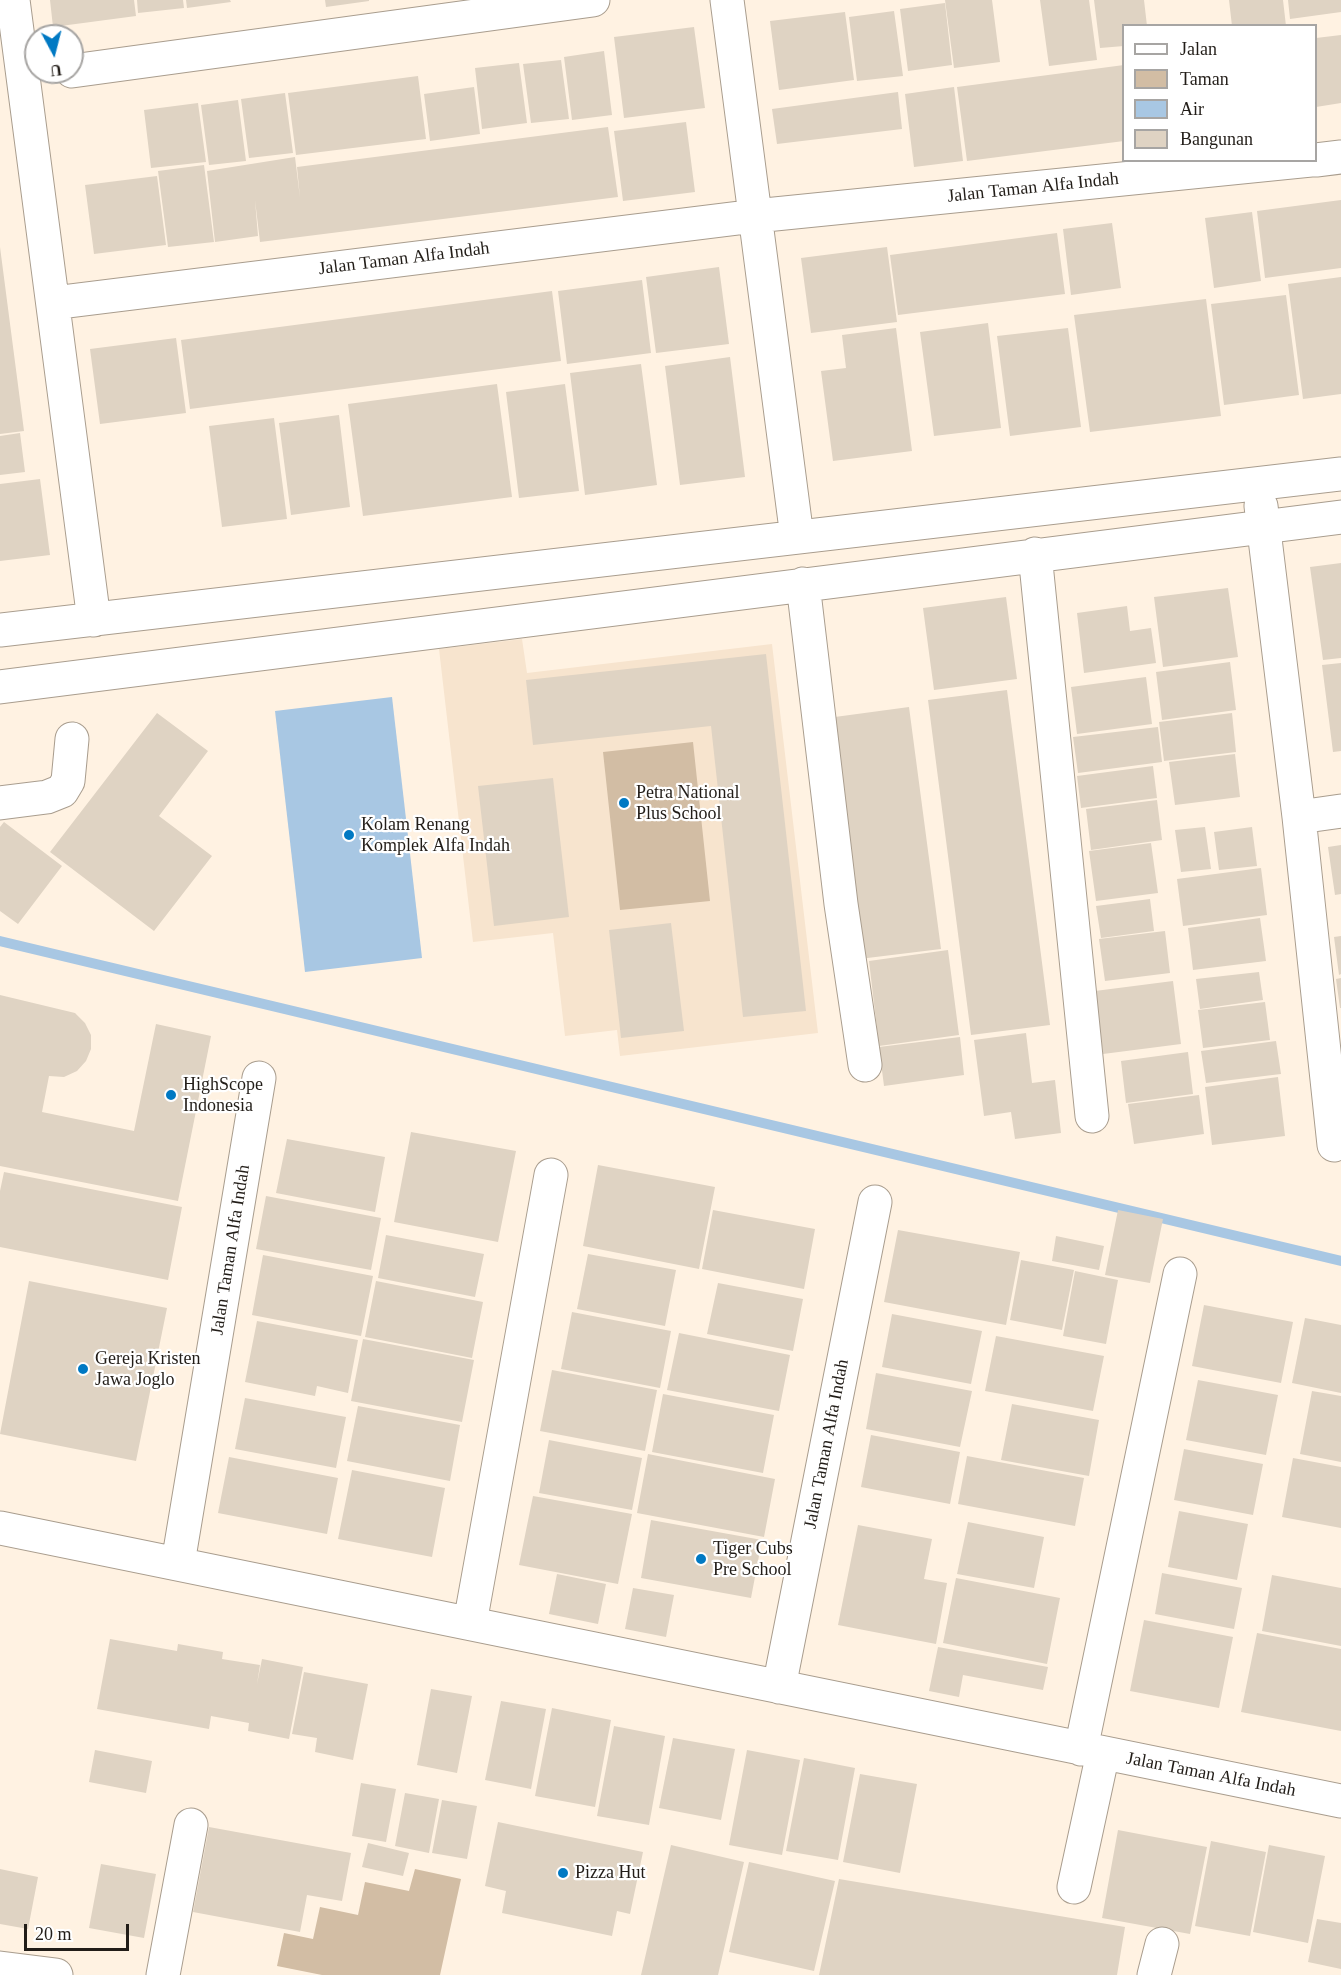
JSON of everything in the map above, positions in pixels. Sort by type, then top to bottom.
[{"type":"street","points":[[13,0],[94,620]]},
{"type":"street","points":[[84,69],[593,0]]},
{"type":"street","points":[[727,0],[797,537]]},
{"type":"street","points":[[1317,160],[1341,158]]},
{"type":"street","name":"Jalan Taman Alfa Indah","points":[[53,303],[755,216],[1291,162]]},
{"type":"street","points":[[0,630],[1341,474]]},
{"type":"street","points":[[1258,484],[1299,817],[1334,1145]]},
{"type":"street","points":[[0,687],[1341,517]]},
{"type":"street","points":[[1035,554],[1092,1116]]},
{"type":"street","points":[[803,584],[841,904],[865,1065]]},
{"type":"street","points":[[0,802],[47,796],[62,791],[68,781],[72,739]]},
{"type":"street","points":[[1299,817],[1341,812]]},
{"type":"street","name":"Jalan Taman Alfa Indah","points":[[178,1563],[259,1078]]},
{"type":"street","points":[[470,1623],[551,1175]]},
{"type":"street","name":"Jalan Taman Alfa Indah","points":[[779,1687],[875,1202]]},
{"type":"street","points":[[1074,1887],[1092,1751],[1180,1274]]},
{"type":"street","name":"Jalan Taman Alfa Indah","points":[[0,1528],[1341,1801]]},
{"type":"street","points":[[163,1975],[191,1825]]},
{"type":"street","points":[[0,1968],[56,1975]]},
{"type":"shaded area","name":"Petra National Plus School","points":[[522,639],[527,673],[772,644],[818,1033],[620,1056],[617,1030],[565,1036],[553,933],[473,942],[439,649]]},
{"type":"green space","points":[[693,742],[710,901],[620,910],[603,752]]},
{"type":"green space","points":[[415,1869],[461,1879],[440,1975],[322,1975],[277,1966],[284,1933],[313,1939],[320,1907],[358,1915],[365,1882],[409,1891]]},
{"type":"water","name":"Kolam Renang Komplek Alfa Indah","points":[[392,697],[422,958],[305,972],[275,711]]},
{"type":"building","points":[[50,0],[134,0],[136,16],[76,24],[53,24]]},
{"type":"building","points":[[137,0],[183,0],[184,8],[138,13]]},
{"type":"building","points":[[186,0],[230,0],[231,2],[187,8]]},
{"type":"building","points":[[325,0],[369,0],[369,1],[326,7]]},
{"type":"building","points":[[945,0],[992,0],[1000,62],[954,68]]},
{"type":"building","points":[[1040,0],[1089,0],[1097,60],[1049,66]]},
{"type":"building","points":[[1094,0],[1144,0],[1147,24],[1122,24],[1122,46],[1100,48]]},
{"type":"building","points":[[1229,0],[1283,0],[1286,24],[1232,24]]},
{"type":"building","points":[[1288,0],[1341,0],[1341,12],[1290,19]]},
{"type":"building","points":[[945,3],[952,65],[908,71],[900,9]]},
{"type":"building","points":[[894,11],[903,76],[857,81],[849,17]]},
{"type":"building","points":[[845,12],[854,80],[779,90],[770,21]]},
{"type":"building","points":[[694,27],[705,108],[624,118],[614,37]]},
{"type":"building","points":[[1341,35],[1341,103],[1317,107],[1317,38]]},
{"type":"building","points":[[604,51],[612,115],[572,120],[564,57]]},
{"type":"building","points":[[561,60],[569,119],[531,123],[523,64]]},
{"type":"building","points":[[519,63],[527,123],[482,129],[475,68]]},
{"type":"building","points":[[1122,65],[1122,141],[967,161],[957,87]]},
{"type":"building","points":[[418,76],[426,139],[296,155],[288,93]]},
{"type":"building","points":[[474,87],[480,134],[430,141],[424,94]]},
{"type":"building","points":[[954,87],[963,161],[914,167],[905,94]]},
{"type":"building","points":[[898,92],[902,129],[777,144],[772,109]]},
{"type":"building","points":[[285,93],[293,153],[249,158],[241,99]]},
{"type":"building","points":[[238,100],[246,161],[209,165],[201,105]]},
{"type":"building","points":[[198,103],[206,162],[151,168],[144,110]]},
{"type":"building","points":[[686,122],[695,192],[623,201],[614,131]]},
{"type":"building","points":[[608,127],[618,197],[260,242],[255,200],[258,236],[215,242],[207,171],[295,157],[300,198],[297,167]]},
{"type":"building","points":[[204,165],[214,242],[168,247],[158,171]]},
{"type":"building","points":[[157,176],[166,245],[94,254],[85,185]]},
{"type":"building","points":[[1341,200],[1341,268],[1265,278],[1257,211]]},
{"type":"building","points":[[1252,212],[1261,281],[1214,288],[1205,218]]},
{"type":"building","points":[[1112,223],[1121,288],[1071,295],[1063,229]]},
{"type":"building","points":[[1057,233],[1065,294],[898,315],[890,255]]},
{"type":"building","points":[[0,247],[24,431],[0,434]]},
{"type":"building","points":[[887,247],[897,322],[811,333],[801,258]]},
{"type":"building","points":[[719,267],[729,344],[656,353],[646,277]]},
{"type":"building","points":[[1341,277],[1341,394],[1303,399],[1288,284]]},
{"type":"building","points":[[642,280],[651,353],[567,364],[558,291]]},
{"type":"building","points":[[552,291],[561,361],[190,409],[181,340]]},
{"type":"building","points":[[1286,295],[1299,395],[1224,405],[1211,304]]},
{"type":"building","points":[[1206,299],[1221,416],[1090,432],[1074,315]]},
{"type":"building","points":[[988,323],[1001,428],[934,436],[920,332]]},
{"type":"building","points":[[896,328],[912,451],[833,461],[821,371],[846,368],[842,335]]},
{"type":"building","points":[[1068,328],[1081,427],[1010,436],[997,336]]},
{"type":"building","points":[[176,338],[186,413],[100,424],[90,349]]},
{"type":"building","points":[[730,357],[745,477],[680,485],[665,366]]},
{"type":"building","points":[[641,364],[657,485],[585,495],[570,373]]},
{"type":"building","points":[[497,384],[512,497],[363,516],[348,404]]},
{"type":"building","points":[[565,384],[579,491],[519,498],[506,392]]},
{"type":"building","points":[[339,415],[350,507],[291,515],[279,423]]},
{"type":"building","points":[[274,418],[287,519],[222,527],[209,426]]},
{"type":"building","points":[[20,433],[25,472],[0,475],[0,436]]},
{"type":"building","points":[[40,479],[50,555],[0,561],[0,484]]},
{"type":"building","points":[[1341,563],[1341,658],[1323,660],[1310,567]]},
{"type":"building","points":[[1228,588],[1238,657],[1163,667],[1154,597]]},
{"type":"building","points":[[1006,597],[1017,679],[934,690],[923,608]]},
{"type":"building","points":[[1127,606],[1130,631],[1151,628],[1156,663],[1084,673],[1077,613]]},
{"type":"building","points":[[766,654],[806,1011],[743,1017],[711,726],[533,745],[526,680]]},
{"type":"building","points":[[1230,662],[1236,710],[1162,720],[1156,672]]},
{"type":"building","points":[[1341,663],[1341,751],[1333,752],[1322,665]]},
{"type":"building","points":[[1146,677],[1152,724],[1077,734],[1071,687]]},
{"type":"building","points":[[1007,690],[1050,1025],[971,1035],[928,700]]},
{"type":"building","points":[[909,707],[941,949],[851,960],[820,719]]},
{"type":"building","points":[[157,713],[208,751],[159,816],[212,856],[154,931],[50,852]]},
{"type":"building","points":[[1232,713],[1236,752],[1164,761],[1159,722]]},
{"type":"building","points":[[1158,727],[1162,762],[1078,773],[1073,737]]},
{"type":"building","points":[[1235,754],[1240,797],[1175,805],[1169,762]]},
{"type":"building","points":[[1153,766],[1157,798],[1081,808],[1077,776]]},
{"type":"building","points":[[553,778],[569,917],[494,926],[478,786]]},
{"type":"building","points":[[1157,800],[1162,840],[1091,850],[1086,809]]},
{"type":"building","points":[[4,822],[62,866],[18,924],[0,911],[0,827]]},
{"type":"building","points":[[1205,827],[1211,869],[1181,872],[1175,830]]},
{"type":"building","points":[[1252,827],[1257,866],[1219,870],[1214,832]]},
{"type":"building","points":[[1151,843],[1158,893],[1096,901],[1089,851]]},
{"type":"building","points":[[1341,845],[1341,894],[1335,895],[1328,847]]},
{"type":"building","points":[[1261,868],[1267,915],[1183,926],[1177,879]]},
{"type":"building","points":[[1150,899],[1154,931],[1101,938],[1096,906]]},
{"type":"building","points":[[1260,918],[1266,961],[1193,970],[1188,928]]},
{"type":"building","points":[[671,923],[684,1031],[621,1038],[609,930]]},
{"type":"building","points":[[1165,931],[1170,973],[1105,981],[1099,939]]},
{"type":"building","points":[[1341,936],[1341,974],[1339,975],[1334,937]]},
{"type":"building","points":[[948,950],[959,1035],[879,1046],[869,961]]},
{"type":"building","points":[[1259,972],[1263,1000],[1200,1009],[1196,979]]},
{"type":"building","points":[[1341,978],[1341,1008],[1340,1008],[1336,979]]},
{"type":"building","points":[[1173,981],[1181,1044],[1103,1054],[1095,991]]},
{"type":"building","name":"HighScope Indonesia","points":[[0,995],[75,1013],[85,1023],[91,1035],[91,1049],[86,1061],[77,1071],[64,1077],[49,1076],[42,1112],[134,1131],[156,1024],[211,1036],[178,1201],[0,1166]]},
{"type":"building","points":[[1265,1002],[1270,1040],[1203,1048],[1198,1010]]},
{"type":"building","points":[[1026,1033],[1032,1083],[1055,1080],[1061,1133],[1015,1139],[1011,1112],[984,1116],[974,1040]]},
{"type":"building","points":[[960,1037],[964,1075],[884,1086],[879,1047]]},
{"type":"building","points":[[1276,1041],[1281,1074],[1206,1083],[1201,1051]]},
{"type":"building","points":[[1188,1052],[1193,1094],[1126,1103],[1121,1061]]},
{"type":"building","points":[[1278,1077],[1285,1136],[1212,1145],[1205,1087]]},
{"type":"building","points":[[1199,1095],[1204,1134],[1134,1144],[1128,1104]]},
{"type":"building","points":[[411,1132],[516,1151],[498,1242],[394,1222]]},
{"type":"building","points":[[287,1139],[385,1157],[375,1212],[276,1193]]},
{"type":"building","points":[[598,1165],[715,1187],[699,1269],[583,1246]]},
{"type":"building","points":[[4,1172],[182,1207],[168,1280],[0,1247],[0,1191]]},
{"type":"building","points":[[266,1196],[381,1218],[371,1270],[256,1249]]},
{"type":"building","points":[[713,1210],[815,1229],[804,1289],[702,1269]]},
{"type":"building","points":[[1118,1210],[1163,1219],[1150,1283],[1105,1275]]},
{"type":"building","points":[[898,1230],[1020,1252],[1006,1325],[884,1302]]},
{"type":"building","points":[[386,1235],[484,1254],[475,1297],[378,1278]]},
{"type":"building","points":[[1056,1236],[1104,1246],[1099,1270],[1052,1261]]},
{"type":"building","points":[[588,1254],[676,1270],[665,1326],[577,1309]]},
{"type":"building","points":[[263,1255],[373,1276],[361,1336],[252,1315]]},
{"type":"building","points":[[1021,1260],[1074,1270],[1062,1330],[1010,1320]]},
{"type":"building","points":[[1075,1271],[1118,1280],[1106,1344],[1063,1336]]},
{"type":"building","name":"Gereja Kristen Jawa Joglo","points":[[29,1281],[167,1308],[136,1461],[0,1434]]},
{"type":"building","points":[[376,1281],[483,1302],[472,1358],[365,1337]]},
{"type":"building","points":[[718,1283],[803,1299],[793,1351],[707,1334]]},
{"type":"building","points":[[1204,1305],[1293,1322],[1281,1383],[1192,1366]]},
{"type":"building","points":[[572,1312],[671,1331],[660,1388],[561,1369]]},
{"type":"building","points":[[892,1314],[982,1331],[971,1384],[882,1367]]},
{"type":"building","points":[[1305,1318],[1341,1325],[1341,1393],[1292,1383]]},
{"type":"building","points":[[257,1321],[358,1340],[348,1393],[317,1386],[315,1396],[245,1382]]},
{"type":"building","points":[[679,1333],[790,1355],[779,1411],[667,1390]]},
{"type":"building","points":[[996,1336],[1104,1356],[1093,1411],[985,1391]]},
{"type":"building","points":[[363,1339],[474,1360],[462,1422],[351,1401]]},
{"type":"building","points":[[552,1370],[657,1390],[645,1451],[540,1431]]},
{"type":"building","points":[[876,1373],[972,1391],[960,1447],[866,1429]]},
{"type":"building","points":[[1198,1380],[1278,1395],[1266,1455],[1186,1440]]},
{"type":"building","points":[[1312,1391],[1341,1396],[1341,1462],[1300,1454]]},
{"type":"building","points":[[663,1394],[774,1415],[763,1473],[652,1452]]},
{"type":"building","points":[[245,1398],[346,1417],[336,1468],[235,1449]]},
{"type":"building","points":[[1012,1404],[1099,1420],[1089,1476],[1001,1460]]},
{"type":"building","points":[[358,1406],[460,1425],[450,1481],[347,1461]]},
{"type":"building","points":[[871,1435],[960,1452],[950,1504],[861,1487]]},
{"type":"building","points":[[549,1440],[642,1458],[632,1510],[539,1493]]},
{"type":"building","points":[[1184,1449],[1263,1464],[1253,1515],[1174,1500]]},
{"type":"building","points":[[648,1454],[775,1479],[764,1537],[637,1513]]},
{"type":"building","points":[[967,1456],[1084,1478],[1075,1526],[958,1504]]},
{"type":"building","points":[[229,1457],[338,1478],[327,1534],[218,1513]]},
{"type":"building","points":[[1293,1458],[1341,1467],[1341,1528],[1282,1517]]},
{"type":"building","points":[[352,1470],[445,1488],[432,1557],[338,1539]]},
{"type":"building","points":[[533,1496],[632,1514],[618,1584],[519,1565]]},
{"type":"building","points":[[1179,1511],[1248,1524],[1237,1580],[1168,1567]]},
{"type":"building","name":"Tiger Cubs Pre School","points":[[651,1520],[762,1540],[751,1598],[641,1578]]},
{"type":"building","points":[[968,1522],[1044,1537],[1034,1588],[957,1574]]},
{"type":"building","points":[[858,1525],[932,1539],[924,1579],[947,1583],[936,1644],[838,1625]]},
{"type":"building","points":[[1162,1573],[1242,1588],[1234,1629],[1155,1614]]},
{"type":"building","points":[[557,1574],[606,1584],[598,1624],[549,1614]]},
{"type":"building","points":[[1272,1575],[1341,1588],[1341,1646],[1262,1631]]},
{"type":"building","points":[[956,1578],[1060,1598],[1047,1664],[943,1643]]},
{"type":"building","points":[[633,1588],[674,1595],[666,1637],[625,1629]]},
{"type":"building","points":[[1144,1620],[1233,1637],[1219,1708],[1130,1691]]},
{"type":"building","points":[[1257,1633],[1341,1649],[1341,1731],[1241,1712]]},
{"type":"building","points":[[110,1639],[177,1651],[178,1644],[223,1652],[222,1659],[260,1665],[257,1684],[262,1659],[303,1667],[289,1739],[248,1731],[249,1723],[211,1716],[209,1729],[97,1709]]},
{"type":"building","points":[[938,1647],[1048,1667],[1043,1690],[963,1675],[959,1697],[929,1691]]},
{"type":"building","points":[[304,1672],[368,1684],[353,1760],[315,1752],[317,1738],[292,1734]]},
{"type":"building","points":[[431,1689],[472,1696],[457,1773],[417,1765]]},
{"type":"building","points":[[501,1701],[546,1709],[531,1789],[485,1780]]},
{"type":"building","points":[[552,1708],[611,1720],[595,1807],[535,1796]]},
{"type":"building","points":[[614,1726],[665,1736],[649,1825],[597,1816]]},
{"type":"building","points":[[673,1738],[735,1749],[721,1820],[659,1808]]},
{"type":"building","points":[[95,1750],[152,1761],[146,1793],[89,1782]]},
{"type":"building","points":[[747,1750],[800,1760],[782,1855],[729,1845]]},
{"type":"building","points":[[804,1758],[855,1768],[838,1860],[786,1851]]},
{"type":"building","points":[[860,1774],[917,1784],[900,1873],[843,1862]]},
{"type":"building","points":[[361,1783],[396,1789],[386,1842],[352,1836]]},
{"type":"building","points":[[405,1793],[439,1799],[429,1853],[395,1846]]},
{"type":"building","points":[[442,1800],[477,1806],[467,1859],[432,1853]]},
{"type":"building","name":"Pizza Hut","points":[[498,1822],[643,1852],[630,1914],[617,1911],[612,1936],[502,1913],[506,1891],[485,1886]]},
{"type":"building","points":[[209,1827],[351,1853],[342,1901],[307,1895],[300,1932],[193,1912]]},
{"type":"building","points":[[1118,1830],[1207,1847],[1190,1934],[1102,1918]]},
{"type":"building","points":[[1211,1841],[1266,1852],[1250,1936],[1195,1926]]},
{"type":"building","points":[[368,1843],[409,1853],[403,1876],[362,1867]]},
{"type":"building","points":[[671,1845],[744,1862],[718,1975],[641,1975]]},
{"type":"building","points":[[1269,1845],[1325,1856],[1308,1943],[1253,1932]]},
{"type":"building","points":[[749,1862],[835,1881],[814,1971],[729,1952]]},
{"type":"building","points":[[101,1864],[156,1874],[144,1938],[89,1928]]},
{"type":"building","points":[[0,1869],[38,1877],[28,1929],[0,1924]]},
{"type":"building","points":[[839,1879],[1125,1927],[1117,1975],[819,1975]]},
{"type":"building","points":[[1317,1919],[1341,1923],[1341,1969],[1308,1962]]},
{"type":"waterway","points":[[0,941],[1341,1261]]},
{"type":"place","name":"Petra National Plus School","points":[[624,803]]},
{"type":"place","name":"Kolam Renang Komplek Alfa Indah","points":[[349,835]]},
{"type":"place","name":"HighScope Indonesia","points":[[171,1095]]},
{"type":"place","name":"Gereja Kristen Jawa Joglo","points":[[83,1369]]},
{"type":"place","name":"Tiger Cubs Pre School","points":[[701,1559]]},
{"type":"place","name":"Pizza Hut","points":[[563,1873]]}]
